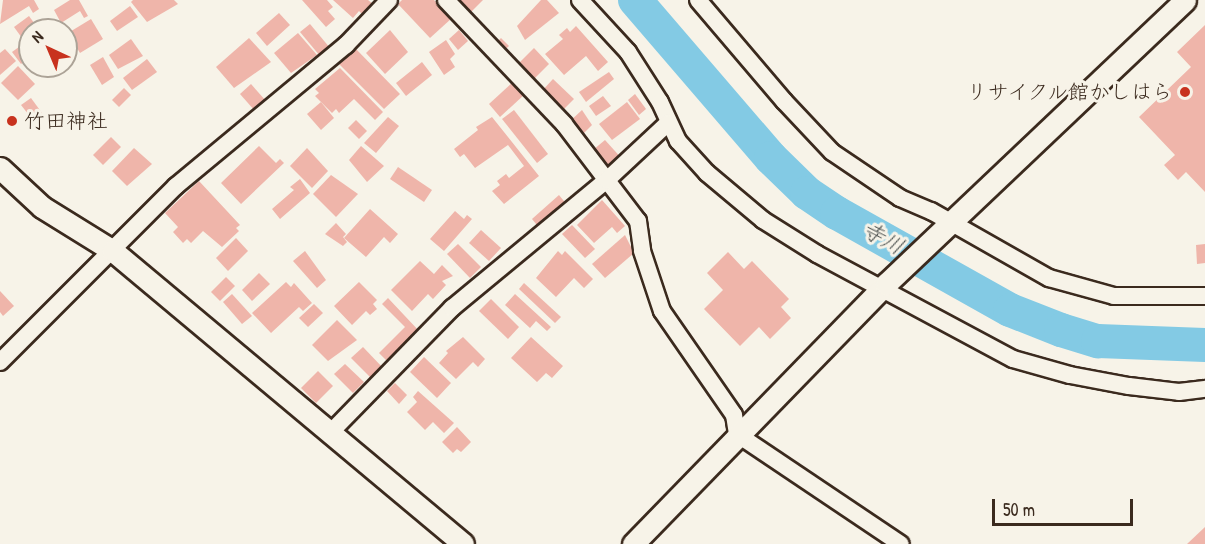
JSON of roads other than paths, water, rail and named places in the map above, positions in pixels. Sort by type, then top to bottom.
[{"type":"street","points":[[0,362],[176,186],[346,45],[389,0]]},
{"type":"street","points":[[446,0],[564,124],[638,221],[642,251],[662,311],[734,415],[736,434]]},
{"type":"street","points":[[580,0],[628,52],[660,102],[678,141],[708,173],[763,220],[817,254],[884,286],[1013,359],[1070,375],[1129,386],[1179,392],[1205,389]]},
{"type":"street","points":[[698,0],[784,101],[832,152],[945,226],[1049,278],[1087,290],[1124,297],[1205,296]]},
{"type":"street","points":[[633,544],[736,434],[884,286],[1185,0]]},
{"type":"street","points":[[332,431],[452,308],[607,180],[668,123]]},
{"type":"street","points":[[0,168],[42,207],[113,251],[332,431],[463,544]]},
{"type":"street","points":[[736,434],[901,544]]},
{"type":"waterway","name":"寺川","points":[[635,0],[771,158],[807,193],[837,213],[1010,310],[1061,330],[1098,341],[1205,345]]},
{"type":"place","name":"リサイクル館かしはら","points":[[1185,92]]},
{"type":"place","name":"竹田神社","points":[[12,121]]}]
